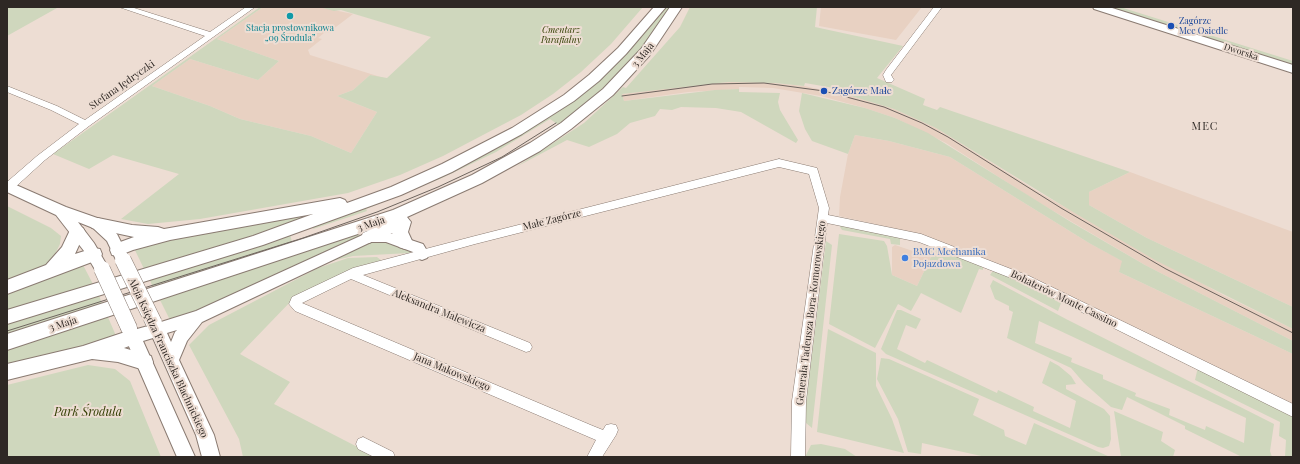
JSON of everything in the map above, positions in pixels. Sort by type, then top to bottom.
[{"type":"main road","name":"3 Maja","points":[[7,317],[257,241],[396,191],[447,168],[490,147],[555,108],[594,78],[622,51],[660,7]]},
{"type":"main road","name":"3 Maja","points":[[7,342],[399,214],[477,179],[535,147],[566,126],[608,92],[646,52],[676,7]]},
{"type":"main road","points":[[369,237],[467,190],[477,179]]},
{"type":"main road","points":[[120,255],[128,245],[170,234],[326,206],[396,191]]},
{"type":"main road","points":[[403,222],[400,232],[405,243]]},
{"type":"main road","points":[[98,224],[132,231],[170,234]]},
{"type":"main road","points":[[46,272],[65,256],[74,241],[77,232]]},
{"type":"main road","points":[[7,287],[94,254]]},
{"type":"main road","points":[[7,372],[82,354],[132,332]]},
{"type":"main road","points":[[82,354],[118,354],[144,362]]},
{"type":"street","points":[[123,7],[211,35]]},
{"type":"street","name":"Stefana Jędryczki","points":[[7,187],[41,158],[86,124],[251,7]]},
{"type":"street","points":[[889,80],[887,74],[938,7]]},
{"type":"street","name":"Dworska","points":[[1098,7],[1293,69]]},
{"type":"street","points":[[7,89],[54,108],[86,124]]},
{"type":"street","name":"Małe Zagórze","points":[[296,300],[353,273],[422,254],[779,164],[813,171]]},
{"type":"street","name":"Generała Tadeusza Bora-Komorowskiego","points":[[798,457],[799,401],[824,218],[822,198],[813,171]]},
{"type":"street","points":[[7,187],[61,211],[98,224]]},
{"type":"street","points":[[61,211],[94,254],[102,269],[132,332],[186,457]]},
{"type":"street","name":"Bohaterów Monte Cassino","points":[[824,218],[921,238],[1025,279],[1293,411]]},
{"type":"street","name":"Aleja Księdza Franciszka Blachnickiego","points":[[98,224],[112,238],[171,360],[205,435],[211,457]]},
{"type":"street","points":[[132,332],[198,317],[369,237],[386,237],[405,243],[418,248],[422,254]]},
{"type":"street","points":[[94,254],[120,255]]},
{"type":"street","name":"Aleksandra Malewicza","points":[[353,273],[356,277],[526,347]]},
{"type":"street","name":"Jana Makowskiego","points":[[296,300],[295,304],[299,307],[608,434],[594,457]]},
{"type":"street","points":[[171,360],[181,337],[198,317]]},
{"type":"street","points":[[363,444],[388,457]]},
{"type":"shaded area","points":[[263,7],[319,7],[353,14],[328,33],[324,33],[318,38],[322,39],[308,50],[310,55],[387,79],[370,75],[353,90],[337,96],[377,112],[351,153],[311,136],[240,119],[210,106],[152,86],[190,59],[258,80],[279,61],[217,39]]},
{"type":"shaded area","points":[[821,7],[922,7],[896,40],[819,26]]},
{"type":"shaded area","points":[[751,81],[804,86],[851,96],[894,109],[936,128],[1040,193],[1223,295],[1293,329],[1293,341],[1145,265],[1033,199],[946,143],[895,118],[821,96],[773,88],[739,87],[739,89],[688,92],[624,101],[622,94],[712,83]]},
{"type":"shaded area","points":[[855,135],[889,141],[950,157],[1089,243],[1123,261],[1119,272],[1293,354],[1293,405],[1153,336],[1020,274],[923,235],[839,216],[840,197],[848,154]]},
{"type":"shaded area","points":[[1130,172],[1293,232],[1293,307],[1147,238],[1089,205],[1089,192]]},
{"type":"shaded area","points":[[895,245],[931,257],[917,286],[892,275],[892,247]]},
{"type":"green space","points":[[7,7],[54,7],[57,8],[7,36]]},
{"type":"green space","name":"Cmentarz Parafialny","points":[[260,7],[263,7],[217,39],[279,61],[258,80],[190,59],[152,86],[210,106],[240,119],[311,136],[351,153],[377,112],[337,96],[353,90],[370,75],[387,78],[431,37],[341,10],[334,11],[319,7],[643,7],[611,44],[581,72],[553,94],[521,115],[443,156],[400,175],[348,193],[200,219],[148,224],[121,219],[179,174],[113,155],[89,169],[53,154]]},
{"type":"green space","points":[[664,7],[672,7],[654,35],[619,77],[560,126],[550,119],[496,152],[442,178],[366,209],[367,211],[313,229],[314,225],[456,168],[626,53],[650,27]]},
{"type":"green space","points":[[690,7],[817,7],[815,27],[903,46],[877,78],[925,99],[923,105],[937,110],[940,107],[1130,172],[1089,192],[1089,205],[1147,238],[1293,307],[1293,329],[1155,260],[1073,212],[936,128],[894,109],[851,96],[852,93],[828,87],[805,83],[804,86],[775,83],[728,82],[622,94],[624,101],[715,90],[739,89],[739,92],[780,93],[778,102],[780,110],[798,140],[796,143],[741,112],[716,108],[681,107],[672,110],[660,109],[655,116],[630,123],[617,134],[589,147],[567,140],[516,167],[584,123],[623,87],[626,88],[680,27]]},
{"type":"green space","points":[[1110,7],[1120,7],[1293,61],[1293,65]]},
{"type":"green space","points":[[802,93],[865,108],[895,118],[928,133],[1071,222],[1145,265],[1293,341],[1293,354],[1119,272],[1122,261],[1089,243],[950,157],[889,141],[855,135],[848,154],[812,141],[805,129],[799,111]]},
{"type":"green space","points":[[7,206],[51,228],[61,236],[60,244],[54,256],[58,260],[7,282]]},
{"type":"green space","points":[[341,208],[145,271],[133,246]]},
{"type":"green space","points":[[379,225],[380,227],[172,324],[159,298]]},
{"type":"green space","points":[[839,225],[900,237],[900,245],[891,244],[890,239],[842,230]]},
{"type":"green space","points":[[290,234],[293,246],[154,290],[149,278]]},
{"type":"green space","points":[[839,234],[884,241],[887,246],[892,275],[917,286],[931,257],[930,246],[979,264],[983,270],[979,269],[961,313],[921,293],[911,311],[898,304],[875,348],[829,324]]},
{"type":"green space","points":[[378,239],[411,250],[410,253],[353,256],[328,262],[368,241]]},
{"type":"green space","points":[[826,241],[832,245],[812,428],[806,423],[806,403]]},
{"type":"green space","points":[[377,257],[382,261],[294,298],[240,354],[290,382],[274,404],[377,457],[243,457],[239,439],[189,345],[209,325],[318,268],[348,258]]},
{"type":"green space","points":[[83,265],[94,286],[7,313],[7,291]]},
{"type":"green space","points":[[998,271],[1023,282],[1061,303],[1058,311],[990,275],[992,272]]},
{"type":"green space","points":[[993,280],[1066,319],[1274,424],[1270,451],[1272,457],[1242,457],[1185,429],[1185,426],[1127,397],[1122,410],[1111,407],[1084,383],[1071,368],[1007,338],[1013,312],[1009,310],[1009,306],[995,299],[990,286]],"holes":[[[1039,321],[1246,418],[1244,443],[1206,426],[1205,430],[1169,415],[1170,409],[1135,396],[1136,393],[1103,379],[1103,375],[1071,362],[1072,358],[1035,343]]]},
{"type":"green space","points":[[98,293],[103,306],[7,337],[7,321]]},
{"type":"green space","points":[[897,310],[901,310],[921,319],[916,329],[906,325],[897,349],[925,363],[927,360],[997,393],[998,390],[1034,407],[1033,411],[1070,428],[1076,401],[1042,383],[1050,361],[1059,366],[1071,376],[1076,384],[1066,385],[1066,389],[1104,409],[1110,416],[1111,439],[1109,446],[1103,448],[1098,447],[886,354],[881,349]]},
{"type":"green space","points":[[107,315],[117,338],[7,367],[7,347]]},
{"type":"green space","points":[[828,329],[876,353],[876,386],[892,419],[904,453],[817,432]]},
{"type":"green space","points":[[881,358],[889,359],[979,399],[973,415],[1004,430],[1005,436],[1026,445],[1034,423],[1110,457],[986,457],[922,443],[921,454],[908,452],[898,419],[877,379]]},
{"type":"green space","name":"Park Środula","points":[[88,365],[115,369],[130,381],[161,457],[7,457],[7,385]]},
{"type":"green space","points":[[1198,367],[1293,415],[1293,457],[1285,457],[1286,440],[1279,436],[1280,422],[1195,380]]},
{"type":"green space","points":[[1114,411],[1163,432],[1161,441],[1175,450],[1173,457],[1121,457]]},
{"type":"green space","points":[[821,444],[845,449],[857,457],[805,457],[811,445]]},
{"type":"tram line","points":[[622,96],[712,84],[764,83],[824,91],[884,107],[922,123],[948,137],[1061,208],[1166,269],[1293,333]]},
{"type":"tram line","points":[[7,331],[303,238],[377,212],[438,187],[502,157],[556,123]]},
{"type":"place","name":"Stacja prostownikowa „09 Środula”","points":[[290,16]]},
{"type":"place","name":"Zagórze Mec Osiedle","points":[[1171,26]]},
{"type":"place","name":"Zagórze Małe","points":[[824,91]]},
{"type":"place","name":"BMC Mechanika Pojazdowa","points":[[905,258]]},
{"type":"district","name":"MEC","points":[[1205,127]]}]
